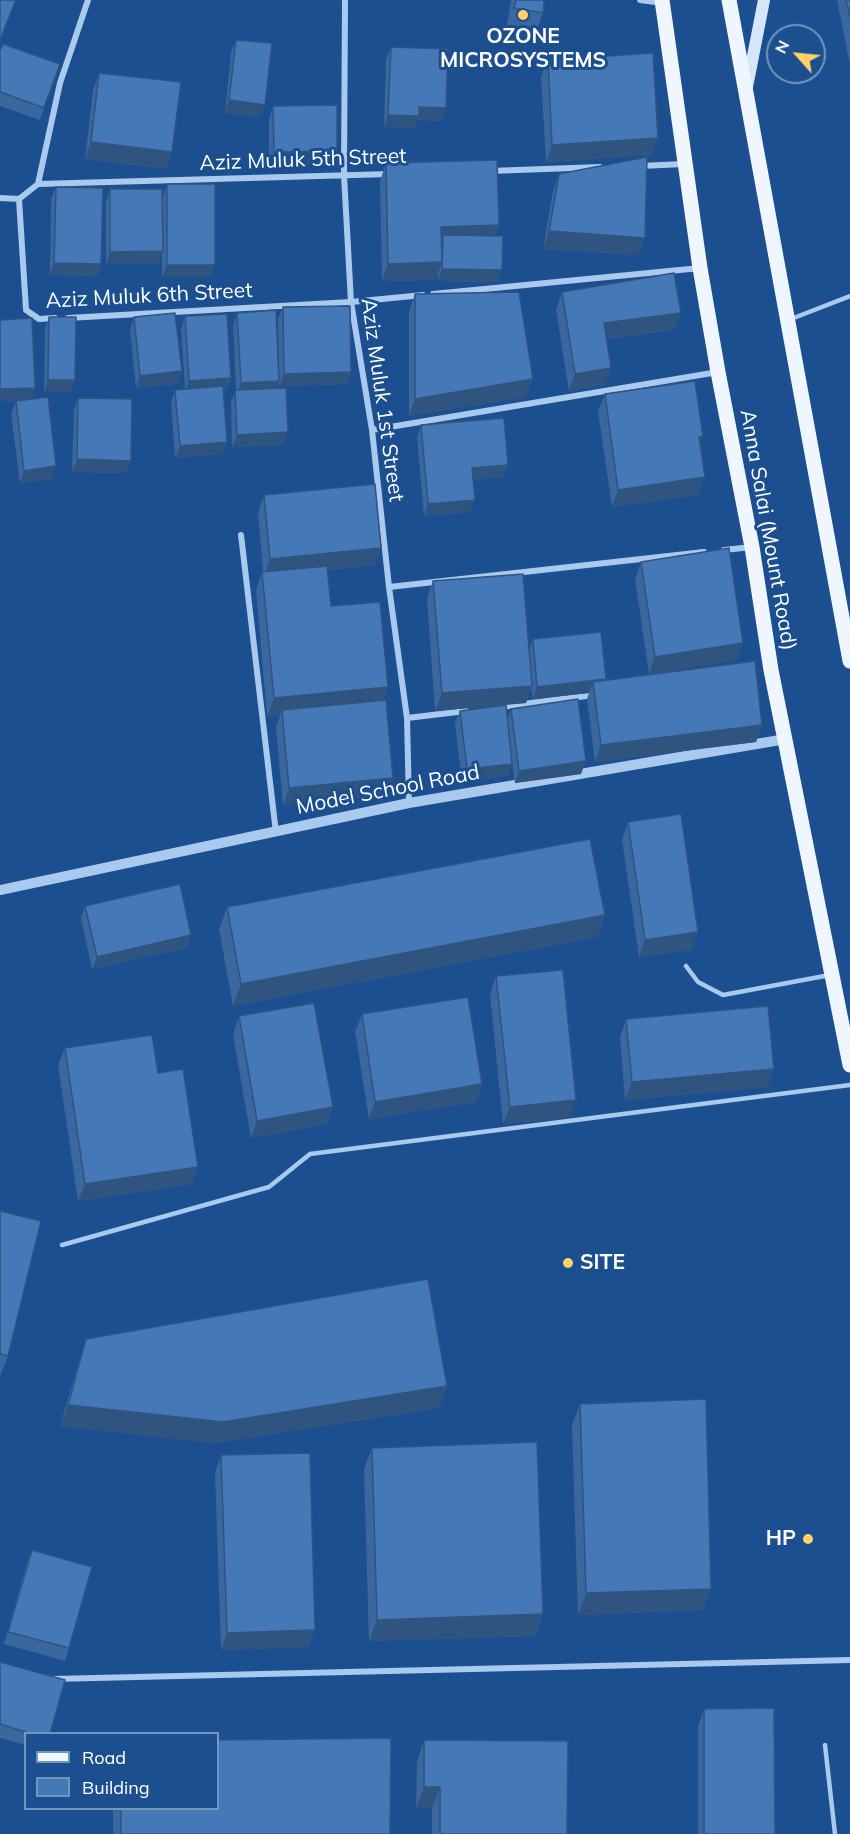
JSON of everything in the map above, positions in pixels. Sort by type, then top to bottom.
[{"type":"main road","points":[[729,0],[747,87],[850,661]]},
{"type":"main road","points":[[747,87],[764,0]]},
{"type":"main road","name":"Anna Salai (Mount Road)","points":[[662,2],[700,268],[752,547],[765,671],[786,739],[850,1065]]},
{"type":"street","points":[[0,198],[19,199],[38,184],[60,83],[88,0]]},
{"type":"street","name":"Aziz Muluk 1st Street","points":[[345,0],[344,175],[351,302],[372,430],[389,587],[407,718],[409,803]]},
{"type":"street","points":[[640,0],[662,2]]},
{"type":"street","points":[[626,166],[685,164]]},
{"type":"street","points":[[485,171],[614,167]]},
{"type":"street","name":"Aziz Muluk 5th Street","points":[[38,184],[402,174]]},
{"type":"street","name":"Aziz Muluk 6th Street","points":[[19,199],[26,310],[39,319],[351,302]]},
{"type":"street","points":[[351,302],[700,268]]},
{"type":"street","points":[[372,430],[718,372]]},
{"type":"street","points":[[241,535],[276,833]]},
{"type":"street","points":[[389,587],[752,547]]},
{"type":"street","points":[[489,708],[606,694]]},
{"type":"street","points":[[407,718],[478,710]]},
{"type":"street","name":"Model School Road","points":[[0,890],[409,803],[786,739]]},
{"type":"street","points":[[52,1679],[850,1660]]},
{"type":"lane","points":[[789,320],[850,296]]},
{"type":"lane","points":[[686,966],[698,982],[723,995],[832,974]]},
{"type":"lane","points":[[62,1245],[269,1187],[310,1154],[850,1085]]},
{"type":"lane","points":[[825,1745],[835,1834]]},
{"type":"building","points":[[0,0],[16,0],[0,40]]},
{"type":"building","points":[[516,0],[544,0],[543,13],[514,8]]},
{"type":"building","points":[[846,0],[850,0],[850,17]]},
{"type":"building","points":[[236,40],[272,43],[265,105],[229,100]]},
{"type":"building","points":[[3,44],[60,64],[44,108],[0,92],[0,51]]},
{"type":"building","points":[[391,47],[448,49],[446,108],[419,107],[419,116],[388,115]]},
{"type":"building","points":[[653,53],[658,138],[552,145],[548,60]]},
{"type":"building","points":[[99,73],[181,82],[172,152],[91,142]]},
{"type":"building","points":[[337,105],[337,151],[274,152],[273,106]]},
{"type":"building","points":[[647,157],[645,238],[549,231],[559,174]]},
{"type":"building","points":[[497,160],[499,225],[441,227],[442,262],[388,264],[386,163]]},
{"type":"building","points":[[167,184],[215,184],[215,265],[167,265]]},
{"type":"building","points":[[56,187],[103,188],[101,264],[54,263]]},
{"type":"building","points":[[110,189],[162,189],[163,251],[110,252]]},
{"type":"building","points":[[443,235],[503,236],[502,270],[442,269]]},
{"type":"building","points":[[674,273],[681,313],[604,323],[611,368],[575,374],[562,292]]},
{"type":"building","points":[[519,292],[533,379],[415,399],[415,294]]},
{"type":"building","points":[[350,306],[351,372],[284,374],[283,307]]},
{"type":"building","points":[[276,310],[279,381],[241,383],[237,313]]},
{"type":"building","points":[[175,313],[182,371],[140,376],[134,317]]},
{"type":"building","points":[[227,314],[231,378],[189,381],[185,316]]},
{"type":"building","points":[[49,317],[76,317],[75,380],[48,380]]},
{"type":"building","points":[[32,318],[35,388],[0,389],[0,320]]},
{"type":"building","points":[[695,381],[703,437],[699,437],[705,477],[618,490],[605,394]]},
{"type":"building","points":[[223,386],[227,442],[180,446],[175,390]]},
{"type":"building","points":[[286,388],[288,432],[237,435],[235,390]]},
{"type":"building","points":[[48,397],[56,466],[24,471],[16,401]]},
{"type":"building","points":[[78,398],[132,399],[131,461],[77,459]]},
{"type":"building","points":[[504,418],[508,465],[472,468],[475,500],[428,504],[421,425]]},
{"type":"building","points":[[375,484],[381,548],[270,559],[264,495]]},
{"type":"building","points":[[729,548],[743,643],[655,657],[641,562]]},
{"type":"building","points":[[327,566],[331,606],[380,602],[388,687],[274,698],[262,572]]},
{"type":"building","points":[[523,574],[532,686],[442,693],[433,581]]},
{"type":"building","points":[[601,632],[606,679],[537,687],[533,639]]},
{"type":"building","points":[[755,661],[762,725],[601,745],[593,682]]},
{"type":"building","points":[[578,699],[586,761],[519,771],[511,709]]},
{"type":"building","points":[[386,700],[393,778],[289,788],[282,710]]},
{"type":"building","points":[[506,705],[512,764],[467,769],[460,711]]},
{"type":"building","points":[[681,814],[698,932],[645,940],[628,822]]},
{"type":"building","points":[[590,839],[605,915],[241,984],[227,907]]},
{"type":"building","points":[[180,884],[191,935],[97,957],[85,906]]},
{"type":"building","points":[[563,970],[576,1100],[510,1107],[496,976]]},
{"type":"building","points":[[468,997],[482,1084],[375,1102],[362,1014]]},
{"type":"building","points":[[314,1003],[333,1107],[257,1121],[239,1016]]},
{"type":"building","points":[[768,1006],[774,1069],[632,1082],[626,1019]]},
{"type":"building","points":[[152,1035],[158,1073],[183,1069],[198,1167],[85,1184],[65,1048]]},
{"type":"building","points":[[0,1211],[41,1221],[8,1356],[0,1354]]},
{"type":"building","points":[[428,1279],[447,1386],[223,1422],[68,1405],[86,1339]]},
{"type":"building","points":[[706,1399],[711,1589],[586,1593],[580,1404]]},
{"type":"building","points":[[537,1442],[543,1614],[377,1620],[372,1448]]},
{"type":"building","points":[[310,1453],[315,1630],[227,1633],[221,1455]]},
{"type":"building","points":[[32,1550],[92,1567],[69,1648],[8,1632]]},
{"type":"building","points":[[0,1662],[65,1680],[51,1732],[26,1732],[0,1724]]},
{"type":"building","points":[[774,1708],[775,1834],[704,1834],[704,1709]]},
{"type":"building","points":[[391,1738],[390,1834],[121,1834],[121,1810],[219,1810],[219,1740]]},
{"type":"building","points":[[424,1740],[568,1741],[567,1834],[440,1834],[440,1787],[424,1787]]},
{"type":"place","name":"OZONE MICROSYSTEMS","points":[[523,15]]},
{"type":"place","name":"SITE","points":[[568,1263]]},
{"type":"place","name":"HP","points":[[808,1539]]}]
